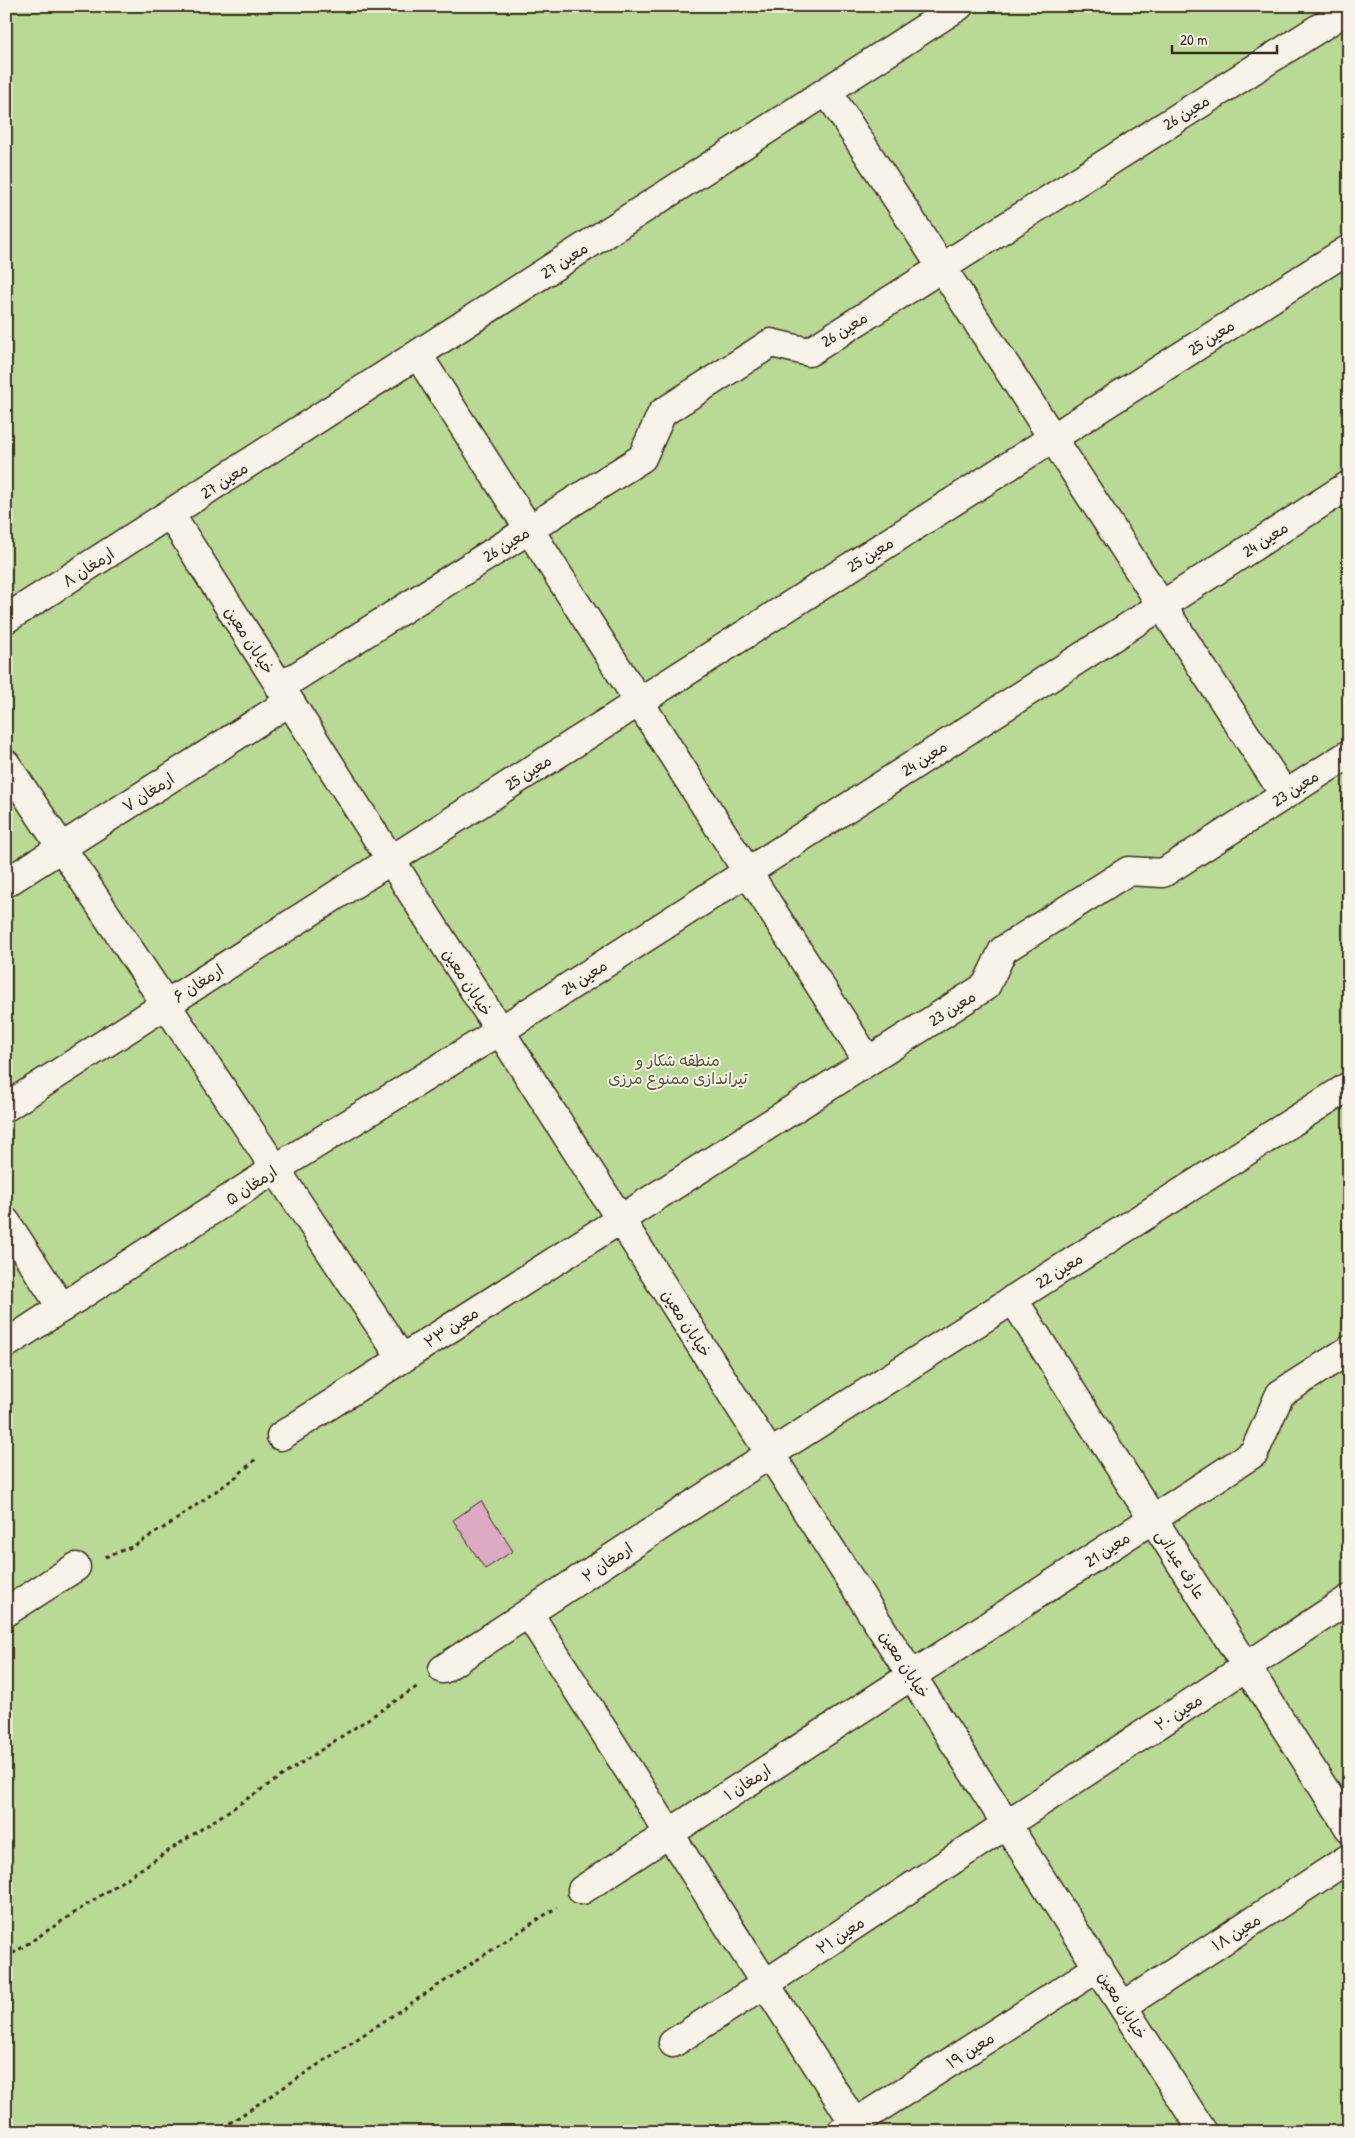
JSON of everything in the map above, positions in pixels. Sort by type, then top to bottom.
[{"type":"street","name":"معین 27","points":[[170,514],[959,6]]},
{"type":"street","name":"معین 26","points":[[285,694],[529,529],[642,458],[662,414],[771,343],[809,352],[1349,9]]},
{"type":"street","points":[[827,91],[1285,795]]},
{"type":"street","name":"معین 25","points":[[390,860],[1349,249]]},
{"type":"street","points":[[418,355],[868,1061]]},
{"type":"street","name":"معین 24","points":[[500,1031],[1349,484]]},
{"type":"street","name":"ارمغان ۸","points":[[6,619],[170,514]]},
{"type":"street","name":"خیابان معین","points":[[170,514],[1204,2132]]},
{"type":"street","name":"ارمغان ۷","points":[[6,882],[62,847],[285,694]]},
{"type":"street","name":"معین 23","points":[[620,1219],[986,986],[1003,950],[1128,871],[1164,873],[1349,754]]},
{"type":"street","points":[[6,764],[402,1359]]},
{"type":"street","name":"ارمغان ۶","points":[[6,1107],[390,860]]},
{"type":"street","name":"ارمغان ۵","points":[[6,1344],[275,1169],[500,1031]]},
{"type":"street","name":"معین 22","points":[[770,1454],[1349,1086]]},
{"type":"street","name":"معین ۲۳","points":[[281,1436],[620,1219]]},
{"type":"street","points":[[6,1222],[62,1308]]},
{"type":"street","name":"عارف عیدانی","points":[[1013,1299],[1349,1828]]},
{"type":"street","name":"معین 21","points":[[912,1675],[1254,1453],[1280,1394],[1349,1350]]},
{"type":"street","name":"ارمغان ۲","points":[[443,1669],[770,1454]]},
{"type":"street","points":[[6,1612],[76,1567]]},
{"type":"street","name":"معین ۲۰","points":[[1007,1824],[1349,1599]]},
{"type":"street","points":[[529,1614],[766,1984],[851,2129]]},
{"type":"street","name":"ارمغان ۱","points":[[582,1890],[912,1675]]},
{"type":"street","name":"معین ۲۱","points":[[673,2043],[766,1984],[1007,1824]]},
{"type":"street","name":"معین ۱۸","points":[[1123,2006],[1349,1858]]},
{"type":"street","name":"معین ۱۹","points":[[851,2129],[1099,1967]]},
{"type":"path","points":[[76,1567],[134,1546],[173,1522],[237,1476],[281,1436]]},
{"type":"path","points":[[6,1958],[443,1669]]},
{"type":"path","points":[[216,2132],[582,1890]]},
{"type":"green space","name":"منطقه شکار و تیراندازی ممنوع مرزی","points":[[6,6],[1349,6],[1349,2132],[6,2132]]},
{"type":"building","points":[[481,1501],[513,1551],[485,1569],[453,1520]]}]
